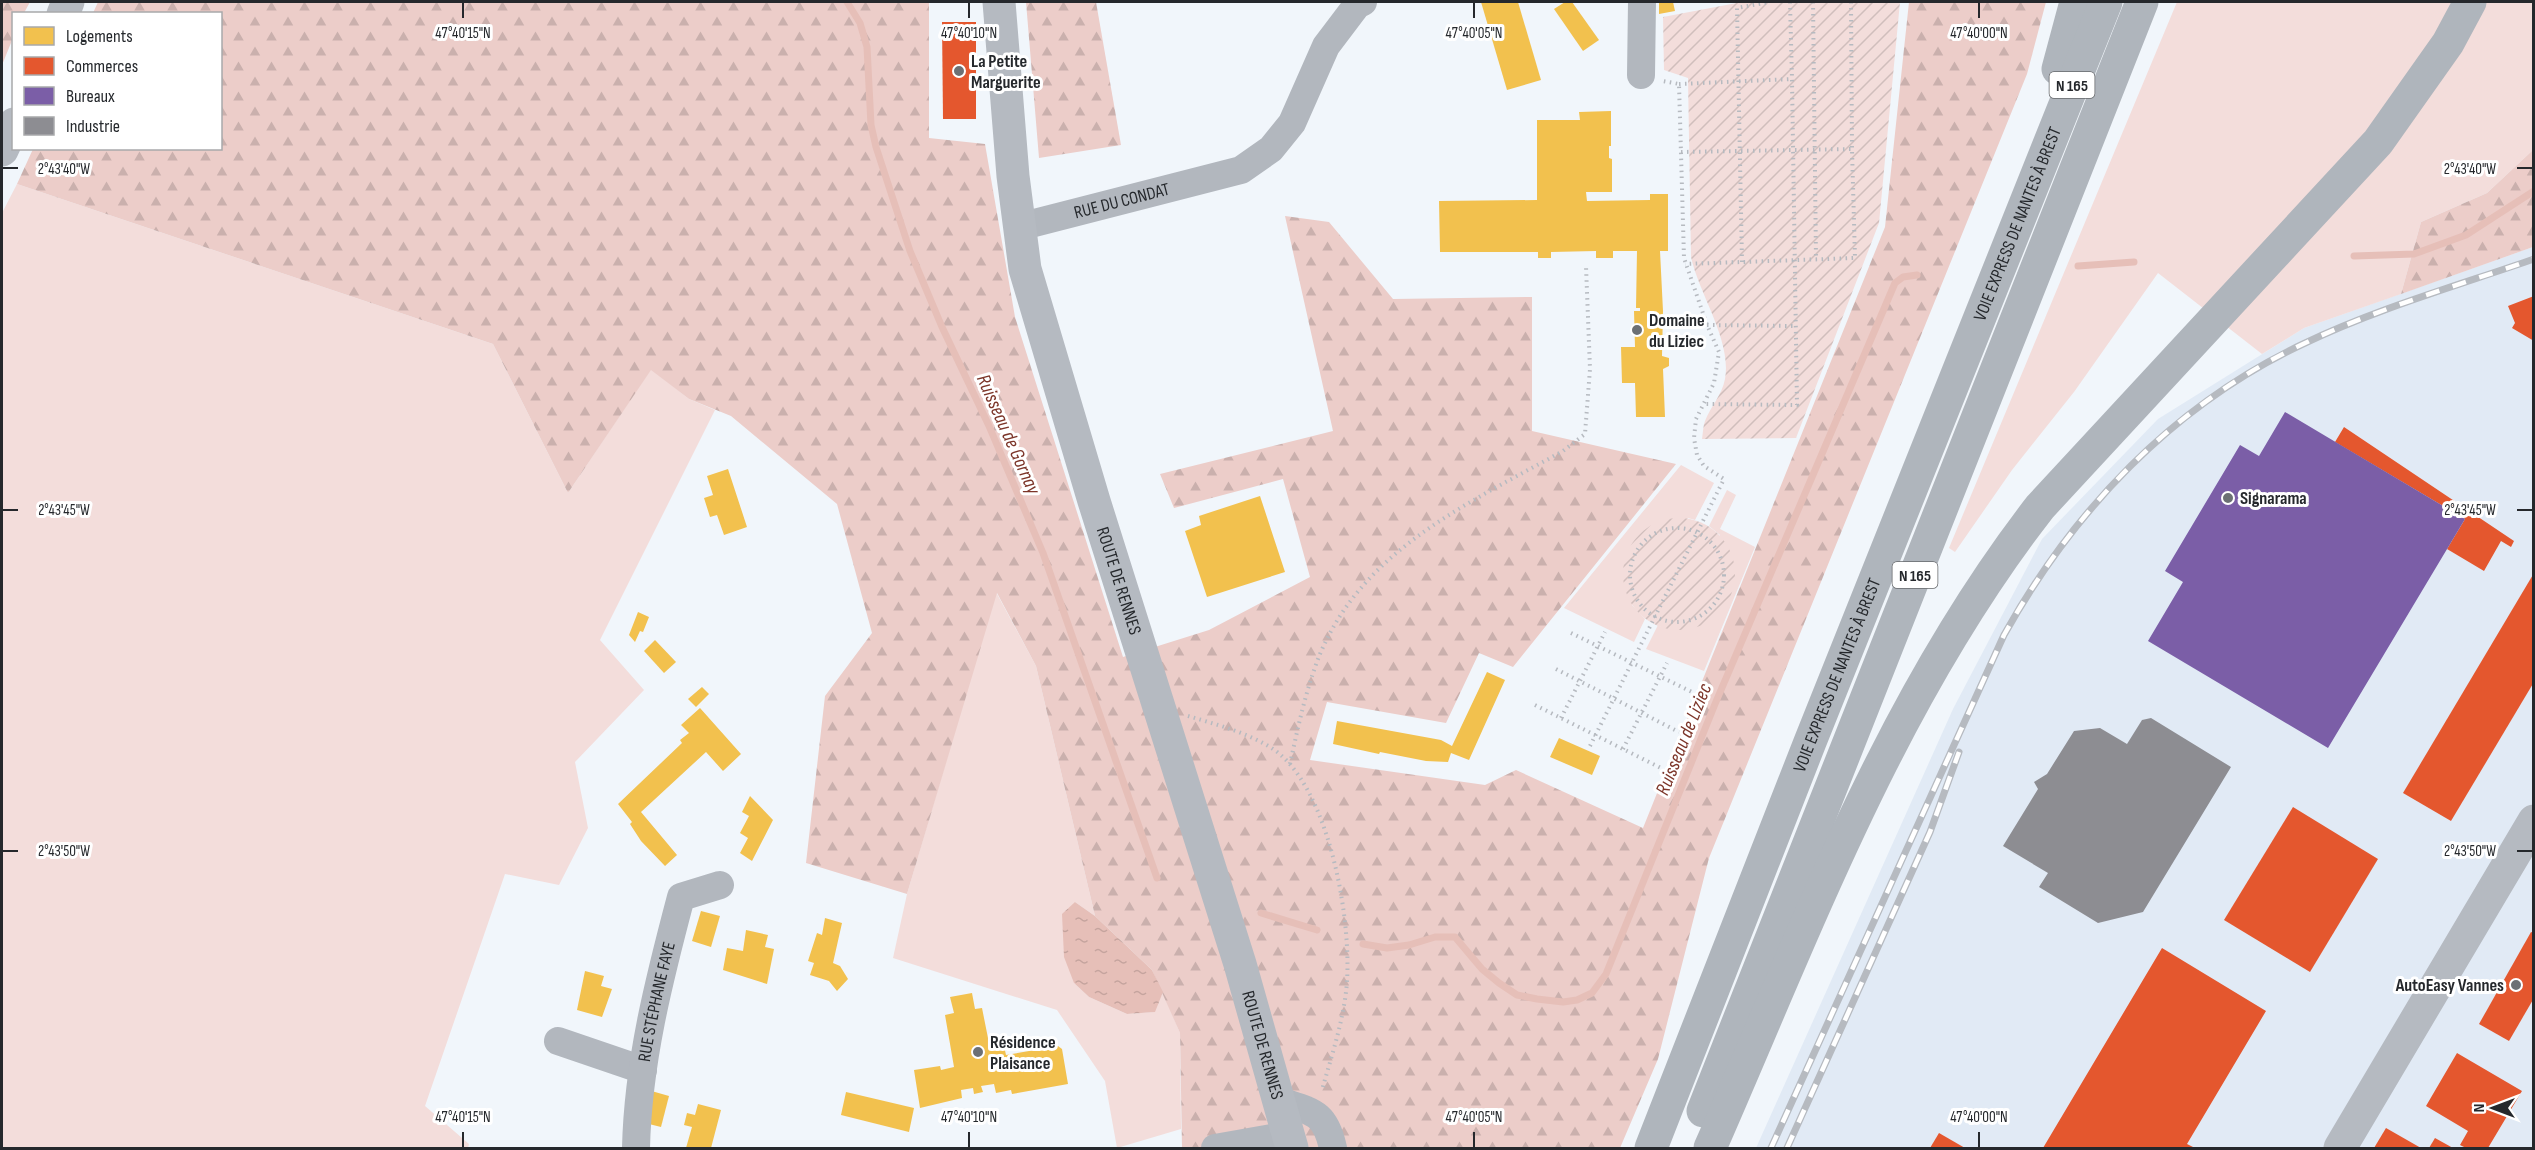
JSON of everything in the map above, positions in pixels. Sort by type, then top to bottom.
[{"type":"highway","points":[[2039,169],[2035,133],[2061,59],[2076,2]]},
{"type":"highway","name":"VOIE EXPRESS DE NANTES À BREST","points":[[1651,1149],[1806,753],[2106,2]]},
{"type":"highway","name":"VOIE EXPRESS DE NANTES À BREST","points":[[1688,1149],[2142,2]]},
{"type":"highway","points":[[1710,1149],[1854,816],[1900,724],[1970,604],[2007,549],[2040,507],[2378,142],[2448,42],[2470,2]]},
{"type":"main road","name":"ROUTE DE RENNES","points":[[999,2],[1013,176],[1025,269],[1094,501],[1240,964],[1290,1142]]},
{"type":"main road","points":[[2,150],[12,128]]},
{"type":"main road","points":[[2340,1149],[2534,821]]},
{"type":"street","name":"RUE DU CONDAT","points":[[1019,227],[1241,171],[1271,149],[1292,123],[1326,46],[1358,5],[1363,2]]},
{"type":"street","points":[[1641,75],[1642,2]]},
{"type":"street","name":"RUE STÉPHANE FAYE","points":[[636,1149],[637,1102],[652,1008],[681,897],[720,885]]},
{"type":"street","points":[[558,1041],[643,1070]]},
{"type":"street","points":[[1280,1101],[1315,1113],[1329,1128],[1333,1149]]},
{"type":"street","points":[[1215,1149],[1290,1142]]},
{"type":"path","points":[[1742,262],[1737,8],[1770,2]]},
{"type":"path","points":[[1704,404],[1797,405],[1790,2]]},
{"type":"path","points":[[1813,2],[1816,260]]},
{"type":"path","points":[[1685,264],[1855,258],[1851,2]]},
{"type":"path","points":[[1641,75],[1679,84],[1792,79]]},
{"type":"path","points":[[1590,746],[1724,479],[1704,465],[1697,455],[1694,438],[1696,419],[1714,383],[1719,352],[1707,326],[1685,264],[1679,84]]},
{"type":"path","points":[[1682,152],[1852,149]]},
{"type":"path","points":[[1290,764],[1302,708],[1321,653],[1346,607],[1382,565],[1413,538],[1563,451],[1586,434],[1590,369],[1586,266]]},
{"type":"path","points":[[1707,326],[1796,326]]},
{"type":"path","points":[[1669,528],[1683,528],[1697,532],[1712,543],[1721,559],[1724,578],[1719,596],[1708,611],[1692,620],[1673,622],[1655,617],[1643,608],[1630,582],[1630,567],[1635,554],[1643,541],[1669,528]]},
{"type":"path","points":[[1561,718],[1605,632]]},
{"type":"path","points":[[1571,633],[1692,693]]},
{"type":"path","points":[[1623,749],[1667,663]]},
{"type":"path","points":[[1556,669],[1678,732]]},
{"type":"path","points":[[1535,705],[1663,769]]},
{"type":"path","points":[[1159,707],[1222,726],[1270,747],[1290,764],[1310,795],[1328,840],[1338,878],[1348,941],[1346,992],[1333,1051],[1315,1113]]},
{"type":"shaded area","points":[[1742,2],[1900,2],[1879,223],[1796,438],[1702,439],[1705,421],[1724,385],[1726,364],[1719,333],[1691,257],[1688,78],[1664,70],[1663,17]]},
{"type":"shaded area","points":[[2177,2],[2533,2],[2533,150],[2487,193],[2421,222],[2401,294],[2304,328],[2262,354],[2158,273],[2074,392],[2012,470],[1955,552],[1949,548]]},
{"type":"shaded area","points":[[17,184],[493,344],[568,493],[651,369],[689,399],[715,410],[600,640],[644,690],[575,762],[588,828],[559,885],[505,874],[425,1106],[469,1144],[468,1148],[2,1148],[2,213]]},
{"type":"shaded area","points":[[2533,247],[2533,1148],[1756,1148],[1953,709],[2042,539],[2158,419],[2304,328]]},
{"type":"shaded area","points":[[1681,465],[1714,483],[1695,520],[1688,518],[1632,605],[1645,619],[1634,642],[1564,608]]},
{"type":"shaded area","points":[[1727,490],[1736,495],[1720,529],[1755,547],[1704,671],[1646,649],[1658,625],[1662,627],[1720,535],[1709,526]]},
{"type":"shaded area","points":[[1679,518],[1700,522],[1719,534],[1731,553],[1735,574],[1731,595],[1719,614],[1700,626],[1679,630],[1658,626],[1639,614],[1627,595],[1623,574],[1627,553],[1639,534],[1658,522]]},
{"type":"shaded area","points":[[996,592],[1036,666],[1095,916],[1075,902],[1074,983],[1089,997],[1127,1014],[1154,1012],[1163,992],[1180,1033],[1181,1129],[1117,1148],[1105,1081],[1057,1010],[893,958],[907,894]]},
{"type":"green space","points":[[2,2],[30,2],[25,12],[12,12],[12,40],[2,65]]},
{"type":"green space","points":[[98,2],[929,2],[929,138],[985,144],[1015,317],[1123,657],[1209,630],[1310,577],[1283,479],[1174,508],[1160,474],[1333,431],[1285,216],[1329,222],[1393,299],[1532,297],[1532,431],[1676,464],[1513,667],[1479,653],[1446,723],[1327,702],[1310,760],[1485,785],[1516,770],[1643,828],[1885,227],[1909,2],[2046,2],[2027,74],[1709,858],[1658,1059],[1620,1148],[1182,1148],[1180,1033],[1152,970],[1095,916],[1036,666],[997,593],[907,894],[806,863],[825,696],[872,633],[837,504],[731,416],[689,399],[651,370],[568,493],[493,344],[17,184],[33,150],[222,150],[222,12],[93,12]]},
{"type":"green space","points":[[1026,2],[1096,2],[1121,145],[1039,158]]},
{"type":"green space","points":[[2533,150],[2533,247],[2401,294],[2421,222],[2487,193]]},
{"type":"water","points":[[1075,902],[1095,916],[1152,970],[1163,992],[1155,1012],[1127,1014],[1089,997],[1074,983],[1064,957],[1062,914]]},
{"type":"building: Logements","points":[[1481,2],[1518,2],[1541,80],[1507,90]]},
{"type":"building: Logements","points":[[1565,2],[1572,2],[1599,40],[1583,51],[1554,9]]},
{"type":"building: Logements","points":[[1659,2],[1673,2],[1675,11],[1659,14]]},
{"type":"building: Logements","points":[[1611,111],[1609,158],[1612,159],[1612,192],[1586,192],[1587,201],[1650,200],[1650,194],[1668,194],[1668,251],[1660,251],[1663,311],[1662,356],[1669,358],[1669,366],[1663,369],[1665,417],[1636,417],[1635,383],[1622,383],[1621,347],[1635,347],[1634,311],[1640,311],[1640,308],[1636,308],[1637,251],[1613,251],[1613,258],[1596,258],[1596,251],[1551,252],[1551,258],[1538,258],[1538,252],[1440,252],[1439,201],[1537,200],[1537,120],[1580,120],[1579,112]]},
{"type":"building: Logements","points":[[728,469],[747,527],[724,535],[717,515],[710,517],[704,498],[713,495],[707,476]]},
{"type":"building: Logements","points":[[1260,496],[1285,572],[1207,597],[1185,531],[1201,525],[1199,516]]},
{"type":"building: Logements","points":[[638,612],[649,617],[643,632],[640,631],[635,642],[629,635]]},
{"type":"building: Logements","points":[[655,640],[676,662],[664,673],[644,651]]},
{"type":"building: Logements","points":[[1487,672],[1505,680],[1469,760],[1451,753],[1448,762],[1426,761],[1333,744],[1337,721],[1441,740],[1452,746]]},
{"type":"building: Logements","points":[[702,687],[709,694],[696,707],[688,699]]},
{"type":"building: Logements","points":[[700,708],[741,754],[723,771],[706,752],[641,812],[677,855],[665,866],[641,841],[630,824],[632,822],[618,804],[682,743],[680,740],[689,733],[681,725]]},
{"type":"building: Logements","points":[[1559,738],[1600,756],[1592,775],[1550,757]]},
{"type":"building: Logements","points":[[750,796],[773,820],[752,861],[740,853],[748,838],[740,833],[749,816],[742,812]]},
{"type":"building: Logements","points":[[701,911],[720,916],[711,947],[692,941]]},
{"type":"building: Logements","points":[[825,918],[842,923],[833,963],[840,966],[848,979],[837,991],[829,981],[810,975],[814,963],[808,961],[817,933],[822,935]]},
{"type":"building: Logements","points":[[746,930],[768,935],[765,947],[774,949],[767,984],[723,970],[727,948],[743,951]]},
{"type":"building: Logements","points":[[585,971],[604,976],[601,986],[612,989],[602,1017],[577,1010]]},
{"type":"building: Logements","name":"Résidence Plaisance","points":[[972,993],[975,1009],[982,1008],[989,1043],[1003,1041],[1006,1055],[1058,1046],[1062,1049],[1068,1084],[1012,1094],[1011,1090],[996,1093],[994,1084],[981,1086],[983,1092],[974,1094],[973,1088],[961,1090],[962,1098],[920,1108],[914,1070],[940,1066],[941,1070],[954,1067],[945,1015],[954,1013],[950,997]]},
{"type":"building: Logements","points":[[648,1090],[669,1096],[661,1127],[645,1123]]},
{"type":"building: Logements","points":[[846,1092],[914,1108],[909,1132],[841,1115]]},
{"type":"building: Logements","points":[[698,1104],[721,1110],[711,1148],[686,1148],[692,1127],[684,1125],[687,1113],[695,1115]]},
{"type":"building: Commerces","name":"La Petite Marguerite","points":[[942,22],[976,22],[976,119],[943,119]]},
{"type":"building: Commerces","points":[[2534,296],[2534,341],[2512,328],[2515,323],[2508,306]]},
{"type":"building: Commerces","points":[[2344,427],[2514,541],[2511,547],[2501,541],[2484,571],[2447,549],[2465,519],[2335,442]]},
{"type":"building: Commerces","points":[[2534,573],[2534,682],[2451,821],[2403,793]]},
{"type":"building: Commerces","points":[[2293,807],[2378,859],[2310,972],[2224,920]]},
{"type":"building: Commerces","points":[[2531,932],[2534,933],[2534,998],[2509,1041],[2479,1024]]},
{"type":"building: Commerces","points":[[2162,948],[2266,1011],[2187,1144],[2195,1148],[2043,1148]]},
{"type":"building: Commerces","points":[[2457,1053],[2522,1091],[2488,1148],[2466,1148],[2460,1145],[2468,1131],[2426,1106]]},
{"type":"building: Commerces","points":[[2386,1128],[2421,1148],[2374,1148]]},
{"type":"building: Commerces","points":[[1939,1133],[1965,1148],[1930,1148]]},
{"type":"building: Commerces","points":[[2435,1138],[2453,1148],[2429,1148]]},
{"type":"building: Bureaux","points":[[2285,412],[2465,519],[2328,748],[2148,641],[2183,582],[2165,571],[2240,445],[2259,456]]},
{"type":"building: Industrie","points":[[2151,718],[2231,767],[2143,912],[2098,923],[2039,887],[2048,873],[2003,846],[2038,789],[2034,782],[2047,774],[2074,731],[2100,728],[2127,744],[2142,720]]},
{"type":"waterway","name":"Ruisseau de Gornay","points":[[847,2],[860,23],[867,47],[871,125],[910,251],[1043,553],[1157,878]]},
{"type":"waterway","name":"Ruisseau de Liziec","points":[[2354,256],[2414,254],[2466,235],[2534,191]]},
{"type":"waterway","name":"Ruisseau de Liziec","points":[[2078,266],[2134,262]]},
{"type":"waterway","name":"Ruisseau de Liziec","points":[[1363,944],[1387,948],[1409,945],[1435,937],[1455,937],[1482,969],[1517,995],[1563,1002],[1577,1000],[1592,993],[1606,974],[1715,704],[1895,283],[1903,277],[1917,275]]},
{"type":"waterway","name":"Ruisseau de Liziec","points":[[1261,913],[1317,930]]},
{"type":"railway","points":[[1771,1148],[2004,635],[2031,589],[2095,505],[2169,430],[2211,398],[2256,369],[2331,331],[2534,259]]},
{"type":"railway","points":[[1787,1148],[1930,832],[1959,752]]},
{"type":"place","name":"La Petite Marguerite","points":[[959,71]]},
{"type":"place","name":"Domaine du Liziec","points":[[1637,330]]},
{"type":"place","name":"Signarama","points":[[2228,498]]},
{"type":"place","name":"AutoEasy Vannes","points":[[2516,985]]},
{"type":"place","name":"Résidence Plaisance","points":[[978,1052]]}]
